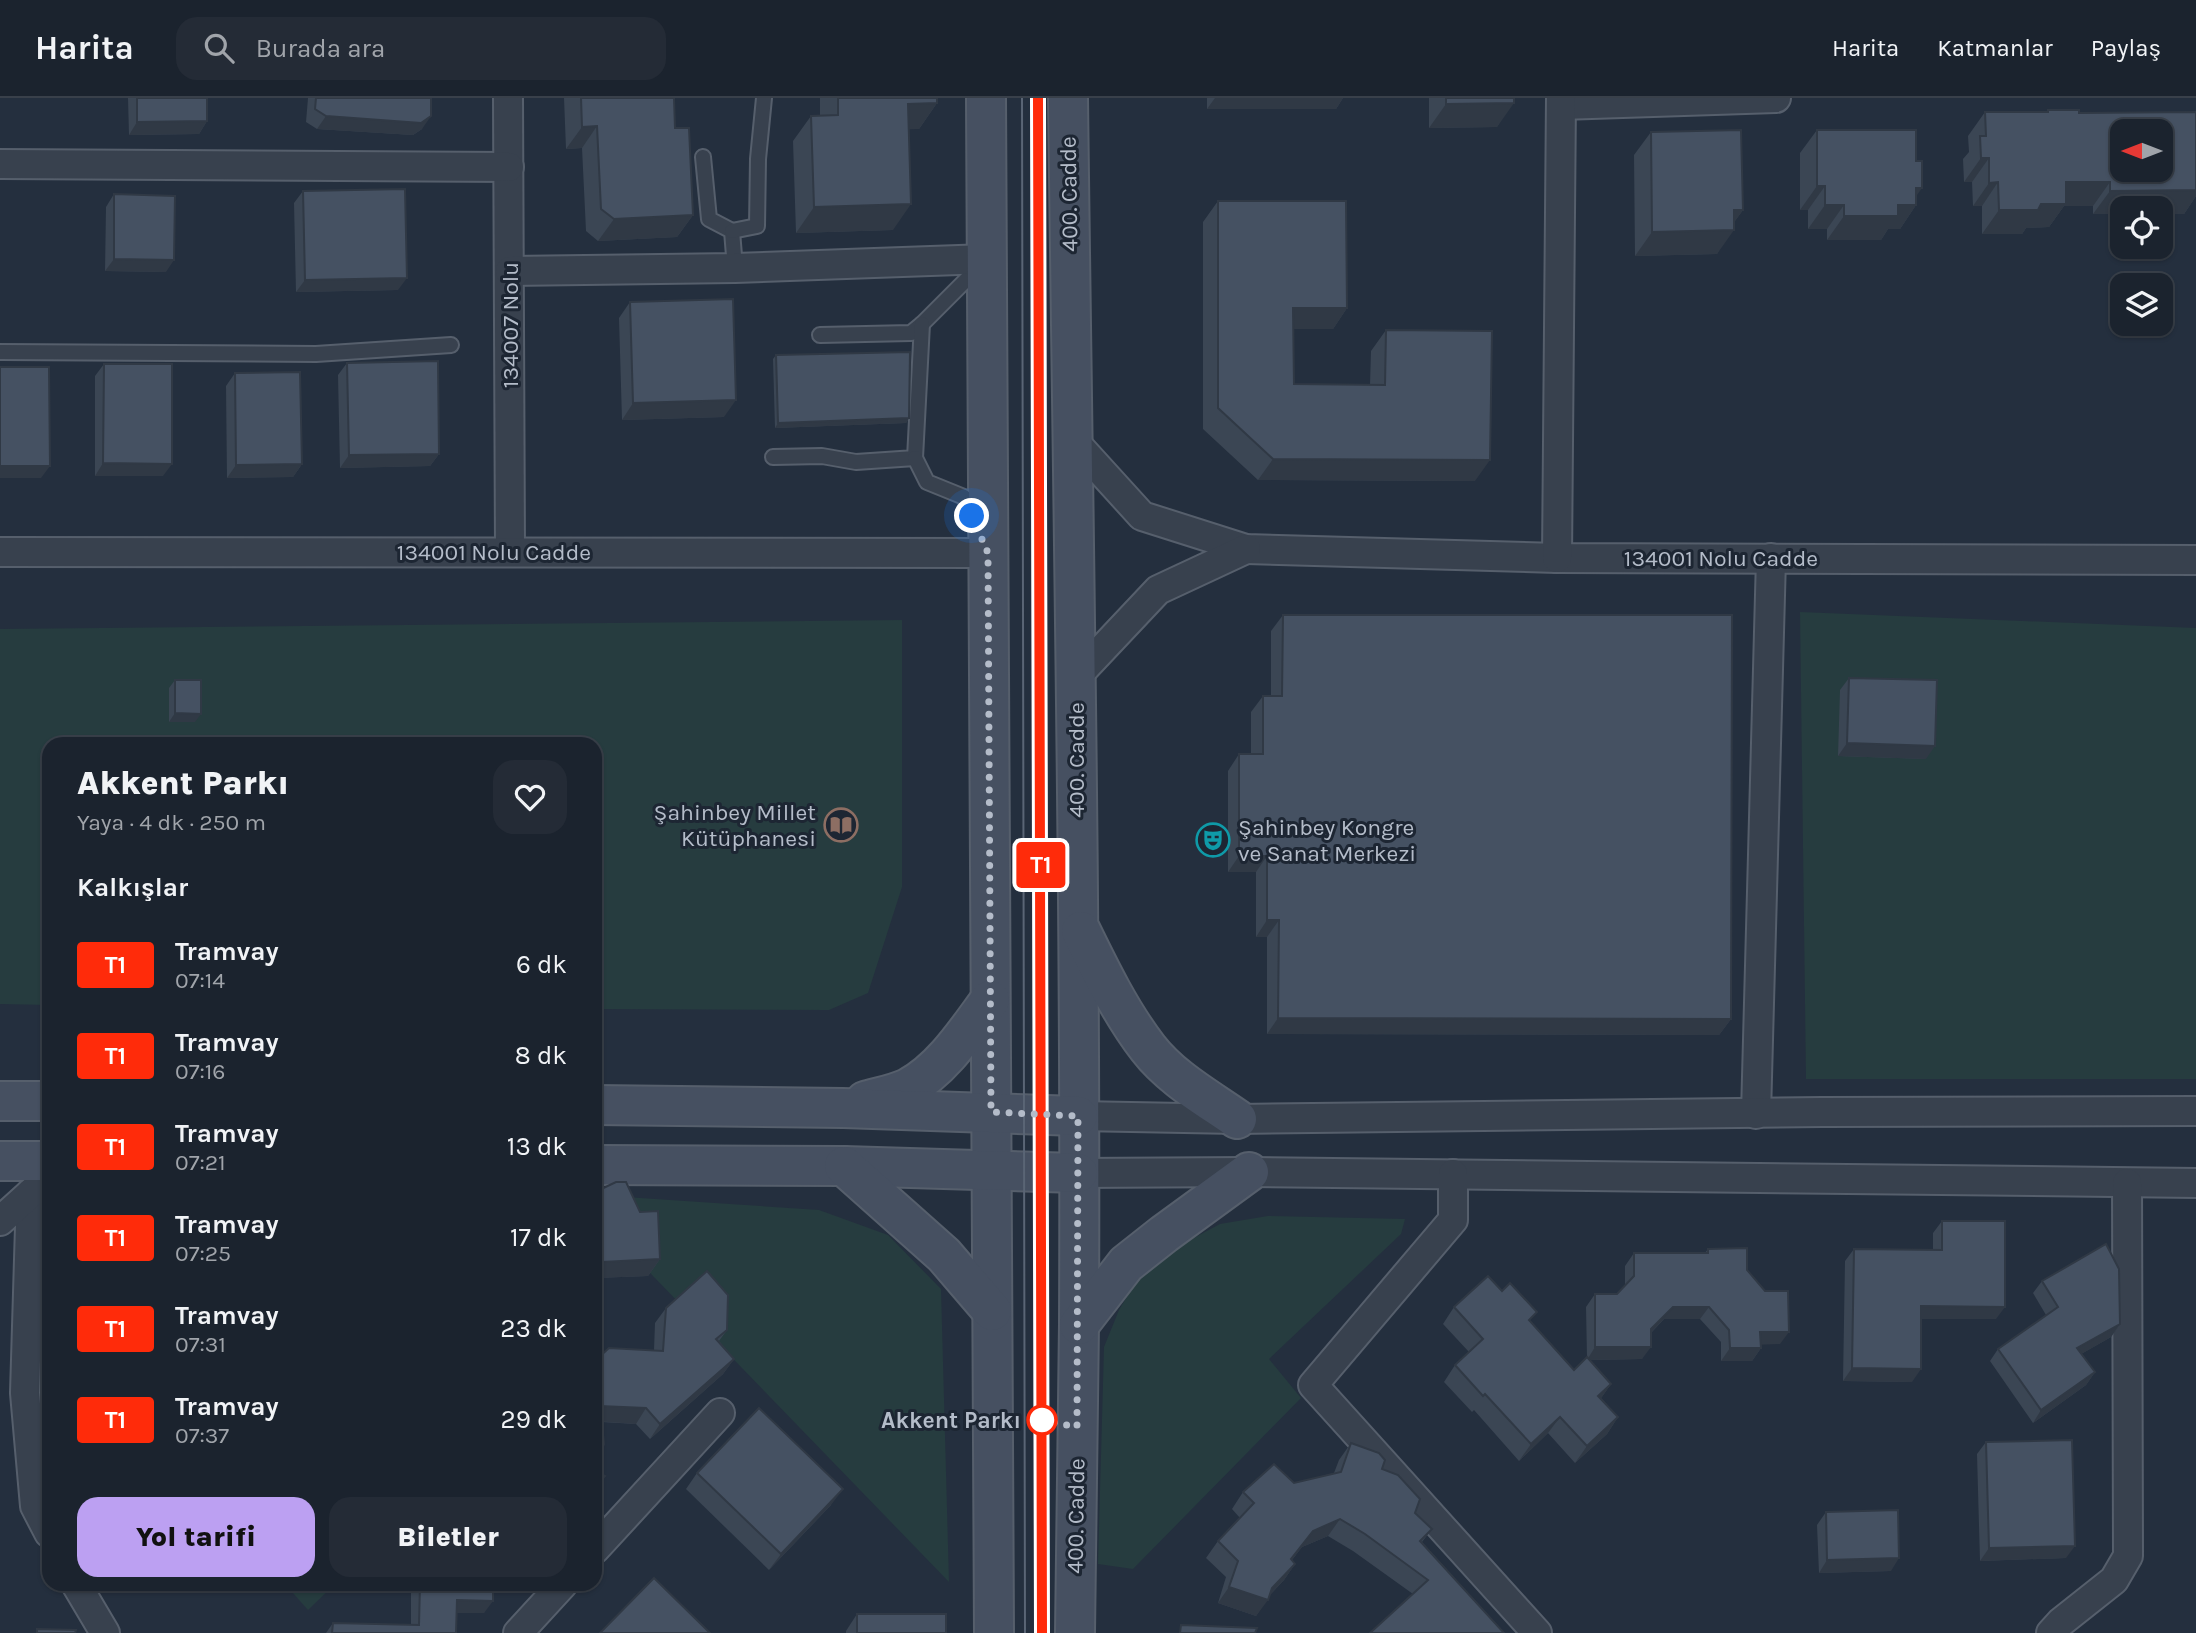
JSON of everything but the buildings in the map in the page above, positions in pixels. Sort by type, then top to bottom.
[{"type":"main road","points":[[986,98],[994,1633]]},
{"type":"main road","name":"400. Cadde","points":[[1068,98],[1076,677],[1079,1325],[1075,1633]]},
{"type":"main road","points":[[1077,923],[1110,990],[1149,1049],[1178,1077],[1237,1119]]},
{"type":"main road","points":[[843,1108],[906,1088],[922,1078],[943,1060],[990,1000]]},
{"type":"main road","points":[[0,1101],[42,1101]]},
{"type":"main road","points":[[602,1105],[843,1108],[1078,1116]]},
{"type":"main road","points":[[0,1161],[42,1177]]},
{"type":"main road","points":[[602,1165],[844,1166],[1078,1173]]},
{"type":"main road","points":[[844,1166],[944,1255],[992,1311]]},
{"type":"main road","points":[[1079,1325],[1126,1264],[1249,1172]]},
{"type":"street","name":"134007 Nolu","points":[[508,98],[510,551]]},
{"type":"street","points":[[1557,558],[1561,101],[1776,98]]},
{"type":"street","points":[[0,164],[509,167]]},
{"type":"street","points":[[510,271],[735,268],[987,259]]},
{"type":"street","name":"134001 Nolu Cadde","points":[[1072,439],[1142,516],[1246,549],[1557,558],[2196,560]]},
{"type":"street","name":"134001 Nolu Cadde","points":[[1076,677],[1158,590],[1246,549]]},
{"type":"street","name":"134001 Nolu Cadde","points":[[0,552],[988,553]]},
{"type":"street","points":[[1756,1114],[1771,558]]},
{"type":"street","points":[[1078,1116],[1237,1119],[1822,1112],[2196,1111]]},
{"type":"street","points":[[1078,1173],[1249,1172],[2196,1183]]},
{"type":"street","points":[[1453,1174],[1453,1220],[1313,1385],[1537,1633]]},
{"type":"street","points":[[0,1221],[42,1178]]},
{"type":"street","points":[[2050,1633],[2114,1580],[2128,1556],[2127,1182]]},
{"type":"street","points":[[42,1188],[24,1393],[35,1506],[42,1520]]},
{"type":"street","points":[[602,1541],[720,1413]]},
{"type":"street","points":[[80,1591],[105,1633]]},
{"type":"street","points":[[518,1633],[557,1591]]},
{"type":"lane","points":[[703,157],[709,219],[732,231],[757,226],[758,159],[764,98]]},
{"type":"lane","points":[[732,231],[735,268]]},
{"type":"lane","points":[[820,335],[911,333],[987,259]]},
{"type":"lane","points":[[922,324],[915,458],[927,482],[964,497],[988,553]]},
{"type":"lane","points":[[0,352],[316,354],[451,345]]},
{"type":"lane","points":[[773,457],[822,456],[856,463],[915,458]]},
{"type":"green space","points":[[1800,612],[2196,628],[2196,1079],[1806,1079]]},
{"type":"green space","points":[[902,620],[902,887],[868,993],[829,1010],[602,1009],[602,737],[42,737],[42,1005],[0,1004],[0,629]]},
{"type":"green space","points":[[602,1195],[819,1210],[888,1235],[941,1289],[949,1582],[602,1223]]},
{"type":"green space","points":[[1268,1216],[1405,1219],[1401,1234],[1269,1359],[1301,1398],[1133,1569],[1098,1564],[1104,1347],[1119,1310],[1147,1263],[1220,1224]]},
{"type":"green space","points":[[291,1591],[328,1591],[308,1610]]},
{"type":"tram line","points":[[1022,98],[1025,1633]]},
{"type":"tram line","points":[[1038,98],[1042,1633]]},
{"type":"tram line","name":"T1","points":[[1038,98],[1042,1633]]},
{"type":"place","name":"Şahinbey Millet Kütüphanesi","points":[[841,825]]},
{"type":"place","name":"Şahinbey Kongre ve Sanat Merkezi","points":[[1213,840]]},
{"type":"place","name":"Akkent Parkı","points":[[1042,1420]]},
{"type":"route","points":[[972,516],[988,553],[991,1112],[1078,1116],[1077,1427],[1042,1420]]}]
